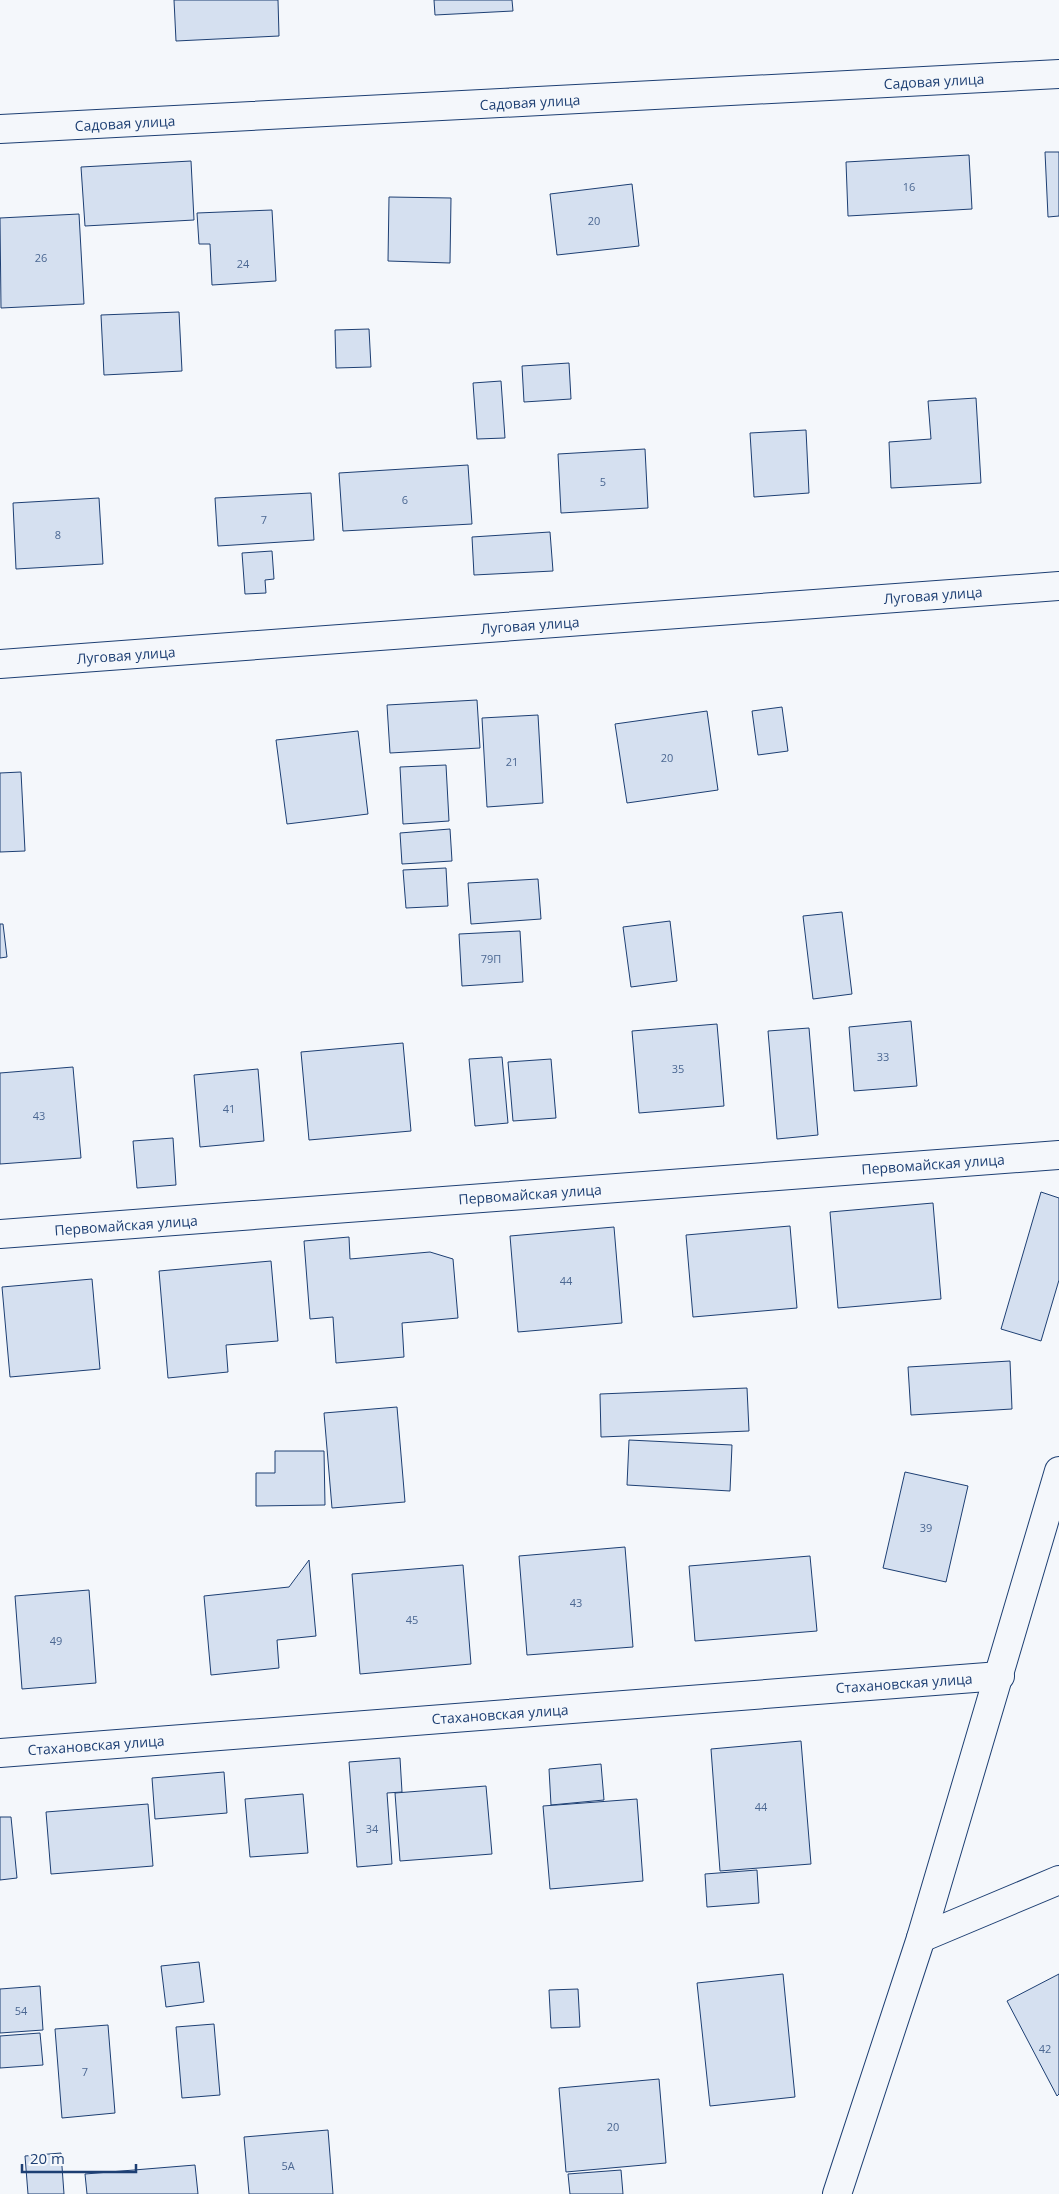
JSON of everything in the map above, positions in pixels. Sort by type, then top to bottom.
[{"type":"street","name":"Садовая улица","points":[[0,129],[1059,74]]},
{"type":"street","name":"Луговая улица","points":[[0,664],[1059,586]]},
{"type":"street","name":"Первомайская улица","points":[[0,1234],[1059,1155]]},
{"type":"street","points":[[837,2194],[922,1938],[1059,1471]]},
{"type":"street","name":"Стахановская улица","points":[[0,1753],[1000,1676]]},
{"type":"street","points":[[922,1938],[1059,1880]]},
{"type":"building","points":[[174,0],[278,0],[279,36],[176,41]]},
{"type":"building","points":[[434,0],[512,0],[513,11],[435,15]]},
{"type":"building","points":[[1045,152],[1059,152],[1059,216],[1048,217]]},
{"type":"building","points":[[969,155],[972,209],[848,216],[846,162]]},
{"type":"building","points":[[191,161],[194,220],[85,226],[81,167]]},
{"type":"building","points":[[632,184],[639,246],[557,255],[550,194]]},
{"type":"building","points":[[389,197],[451,198],[450,263],[388,261]]},
{"type":"building","points":[[272,210],[276,281],[212,285],[210,244],[199,244],[197,213]]},
{"type":"building","points":[[79,214],[84,304],[1,308],[0,218]]},
{"type":"building","points":[[179,312],[182,371],[104,375],[101,315]]},
{"type":"building","points":[[369,329],[371,367],[336,368],[335,330]]},
{"type":"building","points":[[569,363],[571,399],[524,402],[522,366]]},
{"type":"building","points":[[501,381],[505,438],[477,439],[473,383]]},
{"type":"building","points":[[976,398],[981,483],[891,488],[889,442],[931,439],[928,401]]},
{"type":"building","points":[[806,430],[809,493],[754,497],[750,433]]},
{"type":"building","points":[[645,449],[648,508],[561,513],[558,454]]},
{"type":"building","points":[[468,465],[472,524],[343,531],[339,473]]},
{"type":"building","points":[[311,493],[314,540],[218,546],[215,498]]},
{"type":"building","points":[[99,498],[103,564],[16,569],[13,503]]},
{"type":"building","points":[[550,532],[553,571],[474,575],[472,537]]},
{"type":"building","points":[[272,551],[274,579],[265,580],[266,593],[245,594],[242,553]]},
{"type":"building","points":[[477,700],[480,748],[390,753],[387,705]]},
{"type":"building","points":[[782,707],[788,751],[758,755],[752,711]]},
{"type":"building","points":[[707,711],[718,790],[627,803],[615,724]]},
{"type":"building","points":[[538,715],[543,803],[487,807],[482,718]]},
{"type":"building","points":[[358,731],[368,814],[287,824],[276,740]]},
{"type":"building","points":[[446,765],[449,821],[403,824],[400,767]]},
{"type":"building","points":[[21,772],[25,851],[0,852],[0,773]]},
{"type":"building","points":[[450,829],[452,861],[402,864],[400,833]]},
{"type":"building","points":[[446,868],[448,906],[406,908],[403,870]]},
{"type":"building","points":[[538,879],[541,919],[471,924],[468,883]]},
{"type":"building","points":[[842,912],[852,994],[813,999],[803,916]]},
{"type":"building","points":[[670,921],[677,981],[631,987],[623,927]]},
{"type":"building","points":[[0,924],[3,924],[7,957],[0,958]]},
{"type":"building","points":[[520,931],[523,982],[462,986],[459,934]]},
{"type":"building","points":[[911,1021],[917,1086],[854,1091],[849,1027]]},
{"type":"building","points":[[717,1024],[724,1106],[639,1113],[632,1031]]},
{"type":"building","points":[[809,1028],[818,1135],[777,1139],[768,1031]]},
{"type":"building","points":[[403,1043],[411,1131],[309,1140],[301,1052]]},
{"type":"building","points":[[502,1057],[508,1123],[475,1126],[469,1059]]},
{"type":"building","points":[[551,1059],[556,1118],[513,1121],[508,1062]]},
{"type":"building","points":[[73,1067],[81,1158],[0,1164],[0,1073]]},
{"type":"building","points":[[258,1069],[264,1141],[200,1147],[194,1075]]},
{"type":"building","points":[[173,1138],[176,1185],[137,1188],[133,1141]]},
{"type":"building","points":[[1041,1192],[1059,1198],[1059,1280],[1041,1341],[1001,1329]]},
{"type":"building","points":[[933,1203],[941,1299],[838,1308],[830,1212]]},
{"type":"building","points":[[790,1226],[797,1308],[693,1317],[686,1235]]},
{"type":"building","points":[[614,1227],[622,1323],[518,1332],[510,1236]]},
{"type":"building","points":[[349,1237],[350,1259],[430,1252],[453,1259],[458,1318],[402,1323],[404,1357],[336,1363],[333,1317],[310,1319],[304,1241]]},
{"type":"building","points":[[271,1261],[278,1341],[226,1345],[228,1372],[168,1378],[159,1271]]},
{"type":"building","points":[[92,1279],[100,1369],[10,1377],[2,1287]]},
{"type":"building","points":[[1010,1361],[1012,1409],[911,1415],[908,1367]]},
{"type":"building","points":[[747,1388],[749,1431],[601,1437],[600,1394]]},
{"type":"building","points":[[397,1407],[405,1502],[332,1508],[324,1413]]},
{"type":"building","points":[[629,1440],[732,1445],[730,1491],[627,1485]]},
{"type":"building","points":[[275,1451],[324,1451],[325,1505],[256,1506],[256,1473],[275,1473]]},
{"type":"building","points":[[905,1472],[968,1486],[946,1582],[883,1568]]},
{"type":"building","points":[[625,1547],[633,1647],[527,1655],[519,1556]]},
{"type":"building","points":[[810,1556],[817,1631],[695,1641],[689,1566]]},
{"type":"building","points":[[309,1560],[316,1636],[277,1640],[279,1668],[211,1675],[204,1596],[289,1587]]},
{"type":"building","points":[[463,1565],[471,1664],[360,1674],[352,1574]]},
{"type":"building","points":[[89,1590],[96,1683],[22,1689],[15,1596]]},
{"type":"building","points":[[801,1741],[811,1864],[720,1871],[711,1749]]},
{"type":"building","points":[[400,1758],[402,1792],[387,1793],[392,1864],[357,1867],[349,1762]]},
{"type":"building","points":[[601,1764],[604,1800],[551,1805],[549,1769]]},
{"type":"building","points":[[224,1772],[227,1813],[155,1819],[152,1778]]},
{"type":"building","points":[[486,1786],[492,1854],[400,1861],[395,1793]]},
{"type":"building","points":[[303,1794],[308,1853],[250,1857],[245,1799]]},
{"type":"building","points":[[637,1799],[643,1881],[550,1889],[543,1806]]},
{"type":"building","points":[[148,1804],[153,1866],[51,1874],[46,1812]]},
{"type":"building","points":[[0,1817],[11,1817],[17,1878],[0,1880]]},
{"type":"building","points":[[757,1870],[759,1903],[707,1907],[705,1874]]},
{"type":"building","points":[[199,1962],[204,2002],[166,2007],[161,1966]]},
{"type":"building","points":[[783,1974],[795,2097],[710,2106],[697,1983]]},
{"type":"building","points":[[1059,1974],[1059,2094],[1057,2096],[1007,2001]]},
{"type":"building","points":[[40,1986],[43,2030],[0,2033],[0,1989]]},
{"type":"building","points":[[578,1989],[580,2027],[551,2028],[549,1990]]},
{"type":"building","points":[[214,2024],[220,2095],[182,2098],[176,2027]]},
{"type":"building","points":[[108,2025],[115,2113],[62,2118],[55,2029]]},
{"type":"building","points":[[40,2033],[43,2065],[0,2068],[0,2036]]},
{"type":"building","points":[[659,2079],[666,2163],[566,2172],[559,2088]]},
{"type":"building","points":[[328,2130],[333,2194],[249,2194],[244,2137]]},
{"type":"building","points":[[61,2153],[64,2194],[28,2194],[25,2156]]},
{"type":"building","points":[[195,2165],[198,2194],[87,2194],[85,2174]]},
{"type":"building","points":[[621,2170],[623,2194],[570,2194],[568,2174]]}]
